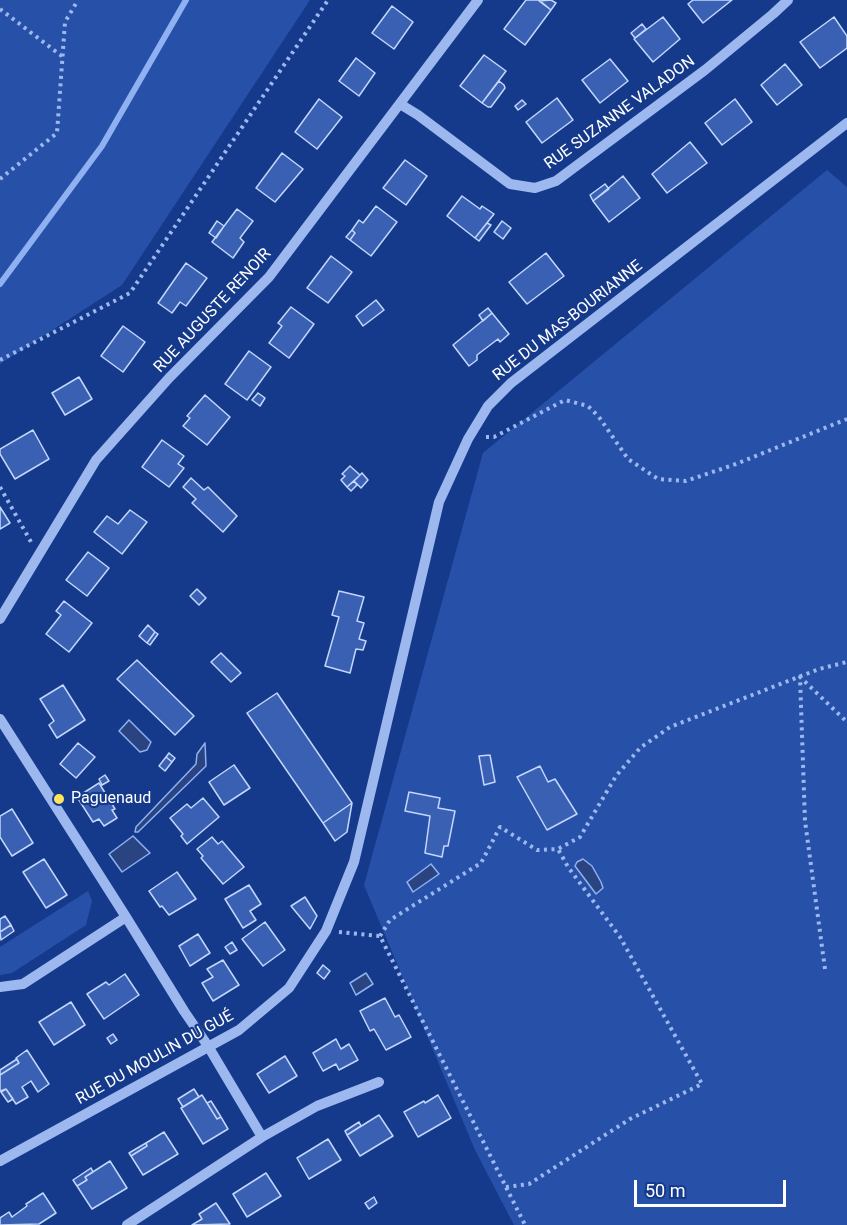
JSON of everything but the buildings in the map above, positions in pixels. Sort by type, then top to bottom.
[{"type":"street","name":"RUE AUGUSTE RENOIR","points":[[0,619],[96,460],[169,378],[269,277],[478,0]]},
{"type":"street","name":"RUE SUZANNE VALADON","points":[[400,104],[510,184],[535,188],[556,181],[705,70],[788,0]]},
{"type":"street","name":"RUE DU MAS-BOURIANNE","points":[[354,862],[439,502],[468,439],[488,406],[511,383],[847,123]]},
{"type":"street","points":[[0,719],[208,1046],[262,1137]]},
{"type":"street","name":"RUE DU MOULIN DU GUÉ","points":[[0,1161],[239,1030],[289,988],[326,931],[354,862]]},
{"type":"street","points":[[0,987],[22,984],[126,917]]},
{"type":"street","points":[[127,1225],[262,1137],[317,1106],[379,1082]]},
{"type":"path","points":[[0,179],[57,133],[66,22],[78,0]]},
{"type":"path","points":[[0,360],[130,293],[328,0]]},
{"type":"path","points":[[0,9],[63,57]]},
{"type":"path","points":[[468,439],[494,437],[565,400],[588,406],[599,417],[628,459],[658,479],[686,481],[736,464],[847,419]]},
{"type":"path","points":[[0,487],[39,555]]},
{"type":"path","points":[[380,936],[390,920],[481,863],[500,827],[537,850],[558,849],[580,837],[616,776],[640,748],[670,727],[819,669],[847,662]]},
{"type":"path","points":[[800,676],[847,722]]},
{"type":"path","points":[[800,676],[805,821],[825,969]]},
{"type":"path","points":[[506,1187],[529,1184],[630,1119],[702,1084],[620,937],[568,867],[558,849]]},
{"type":"path","points":[[326,931],[380,936]]},
{"type":"path","points":[[380,936],[525,1225]]},
{"type":"shaded area","points":[[0,0],[310,0],[122,285],[0,364]]},
{"type":"shaded area","points":[[827,170],[847,187],[847,1225],[514,1225],[475,1150],[364,885],[483,453]]},
{"type":"shaded area","points":[[129,720],[151,742],[147,750],[140,752],[119,731]]},
{"type":"shaded area","points":[[205,743],[206,766],[138,832],[135,832],[136,827],[196,764],[197,754]]},
{"type":"shaded area","points":[[133,836],[150,853],[122,872],[109,854]]},
{"type":"shaded area","points":[[583,859],[592,866],[601,882],[603,888],[596,894],[575,866]]},
{"type":"shaded area","points":[[431,864],[439,874],[413,892],[407,882]]},
{"type":"shaded area","points":[[88,891],[92,901],[86,925],[12,973],[0,975],[0,947]]},
{"type":"shaded area","points":[[366,973],[373,984],[356,995],[350,983]]},
{"type":"waterway","points":[[0,284],[102,146],[186,0]]},
{"type":"place","name":"Paguenaud","points":[[59,799]]}]
